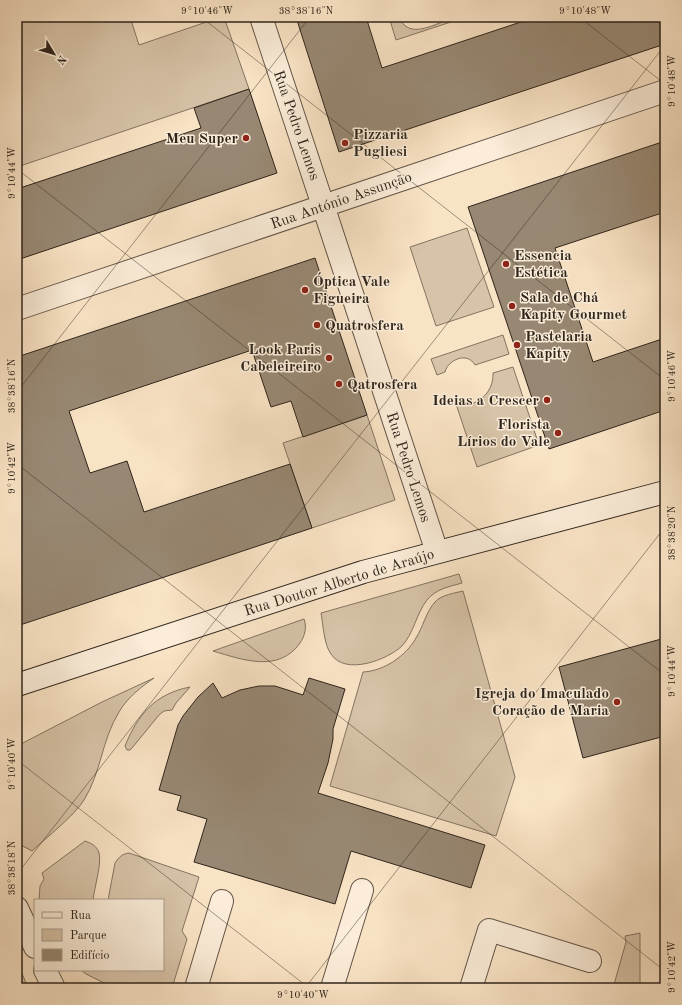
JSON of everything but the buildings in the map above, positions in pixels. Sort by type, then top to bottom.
[{"type":"street","name":"Rua Pedro Lemos","points":[[261,17],[438,552]]},
{"type":"street","name":"Rua António Assunção","points":[[17,309],[665,91]]},
{"type":"street","name":"Rua Doutor Alberto de Araújo","points":[[17,685],[363,572],[665,492]]},
{"type":"street","points":[[332,988],[362,890]]},
{"type":"street","points":[[196,988],[222,901]]},
{"type":"street","points":[[17,908],[34,945]]},
{"type":"street","points":[[471,988],[489,930],[590,961]]},
{"type":"street","points":[[46,971],[54,988]]},
{"type":"green space","points":[[17,17],[130,17],[139,45],[224,17],[249,89],[17,167]]},
{"type":"green space","points":[[389,17],[399,17],[402,23],[406,26],[412,29],[418,29],[432,26],[456,17],[466,17],[396,40]]},
{"type":"green space","points":[[467,228],[494,307],[436,326],[410,247]]},
{"type":"green space","points":[[503,335],[509,354],[475,365],[467,358],[458,359],[450,364],[445,372],[437,375],[431,359]]},
{"type":"green space","points":[[513,367],[539,445],[477,467],[456,404],[463,405],[477,402],[487,393],[493,380],[493,373]]},
{"type":"green space","points":[[367,415],[395,500],[312,528],[283,443]]},
{"type":"green space","points":[[459,574],[462,583],[447,587],[434,593],[423,605],[406,641],[402,646],[387,656],[366,664],[356,665],[337,661],[331,654],[325,640],[321,613]]},
{"type":"green space","points":[[463,591],[515,777],[496,836],[330,786],[363,672],[379,669],[394,661],[412,645],[429,610],[435,602],[444,596]]},
{"type":"green space","points":[[304,619],[305,628],[302,640],[291,652],[282,658],[260,662],[236,658],[213,651]]},
{"type":"green space","points":[[154,678],[126,702],[113,722],[90,790],[80,806],[32,851],[17,843],[17,746],[102,702]]},
{"type":"green space","points":[[190,687],[172,710],[164,711],[159,715],[132,748],[127,750],[125,746],[130,735],[142,715],[149,707],[157,700],[167,695]]},
{"type":"green space","points":[[85,841],[92,844],[99,853],[99,869],[93,899],[39,899],[40,886],[44,879],[42,873]]},
{"type":"green space","points":[[129,853],[199,877],[182,931],[187,939],[172,988],[119,988],[106,984],[82,971],[164,971],[164,899],[108,899],[115,863],[124,854]]},
{"type":"green space","points":[[640,933],[640,988],[613,988],[626,942],[625,936]]},
{"type":"green space","points":[[17,961],[28,988],[17,988]]},
{"type":"place","name":"Meu Super","points":[[246,138]]},
{"type":"place","name":"Pizzaria Pugliesi","points":[[345,143]]},
{"type":"place","name":"Essencia Estética","points":[[506,264]]},
{"type":"place","name":"Óptica Vale Figueira","points":[[305,290]]},
{"type":"place","name":"Sala de Chá Kapity Gourmet","points":[[512,306]]},
{"type":"place","name":"Quatrosfera","points":[[317,325]]},
{"type":"place","name":"Pastelaria Kapity","points":[[517,345]]},
{"type":"place","name":"Look Paris Cabeleireiro","points":[[329,358]]},
{"type":"place","name":"Qatrosfera","points":[[339,384]]},
{"type":"place","name":"Ideias a Crescer","points":[[547,400]]},
{"type":"place","name":"Florista Lírios do Vale","points":[[558,433]]},
{"type":"place","name":"Igreja do Imaculado Coração de Maria","points":[[617,702]]}]
